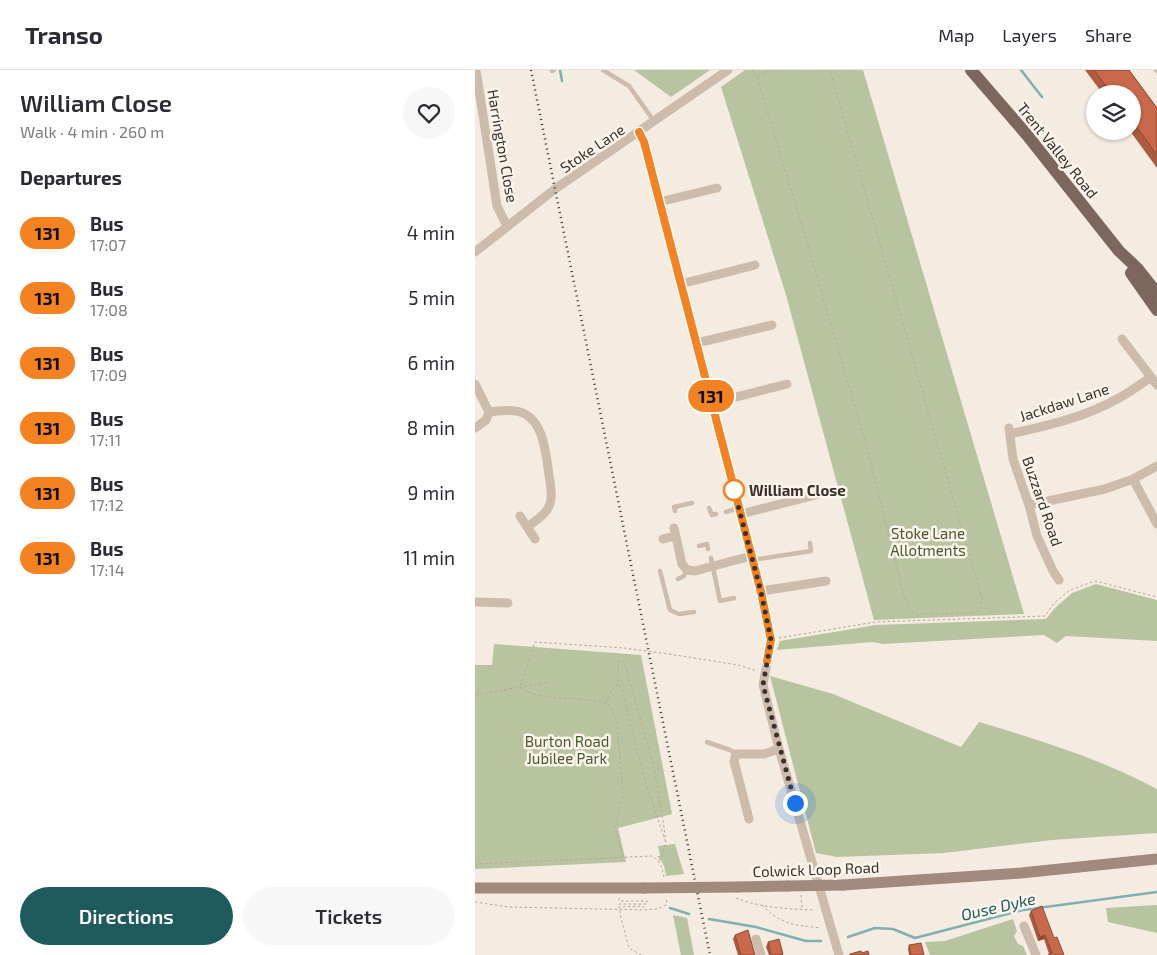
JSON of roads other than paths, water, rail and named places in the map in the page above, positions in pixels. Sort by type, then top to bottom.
[{"type":"main road","name":"Trent Valley Road","points":[[971,70],[1027,135],[1119,251],[1137,268],[1157,293]]},
{"type":"main road","name":"Trent Valley Road","points":[[1119,251],[1157,310]]},
{"type":"main road","name":"Colwick Loop Road","points":[[475,888],[644,888],[736,892],[788,886],[843,885],[1021,873],[1157,859]]},
{"type":"street","name":"Harrington Close","points":[[476,70],[497,206],[507,226]]},
{"type":"street","name":"Stoke Lane","points":[[475,252],[555,189],[728,70]]},
{"type":"street","points":[[639,132],[644,142],[761,592],[771,640],[763,685],[779,749],[839,955]]},
{"type":"street","points":[[659,202],[717,188]]},
{"type":"street","points":[[681,284],[755,265]]},
{"type":"street","points":[[697,343],[772,325]]},
{"type":"street","points":[[1122,340],[1157,385]]},
{"type":"street","name":"Jackdaw Lane","points":[[1009,431],[1029,430],[1098,408],[1119,398],[1151,377]]},
{"type":"street","points":[[475,384],[489,412],[486,420],[475,428]]},
{"type":"street","points":[[713,403],[787,384]]},
{"type":"street","points":[[489,412],[520,412],[529,416],[536,424],[540,433],[546,454],[551,499],[545,512],[527,528]]},
{"type":"street","name":"Buzzard Road","points":[[1009,431],[1013,458],[1037,536],[1059,580]]},
{"type":"street","points":[[1029,505],[1100,490],[1133,479],[1157,466]]},
{"type":"street","points":[[1133,479],[1157,524]]},
{"type":"street","points":[[740,512],[831,491]]},
{"type":"street","points":[[520,516],[535,539]]},
{"type":"street","points":[[663,538],[675,528],[682,564],[687,570],[695,571],[711,562],[752,558]]},
{"type":"street","points":[[761,592],[826,581]]},
{"type":"street","points":[[475,602],[508,603]]},
{"type":"street","points":[[749,819],[734,761],[736,754],[764,754],[779,749]]},
{"type":"street","points":[[1024,926],[1036,955]]},
{"type":"street","points":[[756,939],[761,955]]},
{"type":"lane","points":[[603,70],[629,86],[655,122]]},
{"type":"lane","points":[[675,511],[673,507],[692,503]]},
{"type":"lane","points":[[709,508],[712,515],[717,514]]},
{"type":"lane","points":[[726,512],[740,512]]},
{"type":"lane","points":[[752,558],[811,552],[811,543]]},
{"type":"lane","points":[[699,546],[707,544],[707,549]]},
{"type":"lane","points":[[711,562],[720,601],[734,598]]},
{"type":"lane","points":[[678,579],[684,576],[687,570]]},
{"type":"lane","points":[[660,571],[665,584],[670,610],[679,614],[694,612]]},
{"type":"lane","points":[[707,742],[736,754]]},
{"type":"waterway","points":[[560,70],[562,81]]},
{"type":"waterway","points":[[1021,70],[1042,97]]},
{"type":"waterway","name":"Ouse Dyke","points":[[848,937],[875,928],[893,929],[915,938],[1023,910],[1157,892]]},
{"type":"waterway","name":"Ouse Dyke","points":[[670,908],[689,914]]},
{"type":"waterway","name":"Ouse Dyke","points":[[709,919],[756,927],[806,941],[821,941]]},
{"type":"railway","points":[[531,70],[710,955]]},
{"type":"place","name":"William Close","points":[[734,490]]},
{"type":"park label","name":"Stoke Lane Allotments","points":[[928,542]]},
{"type":"park label","name":"Burton Road Jubilee Park","points":[[567,750]]}]
